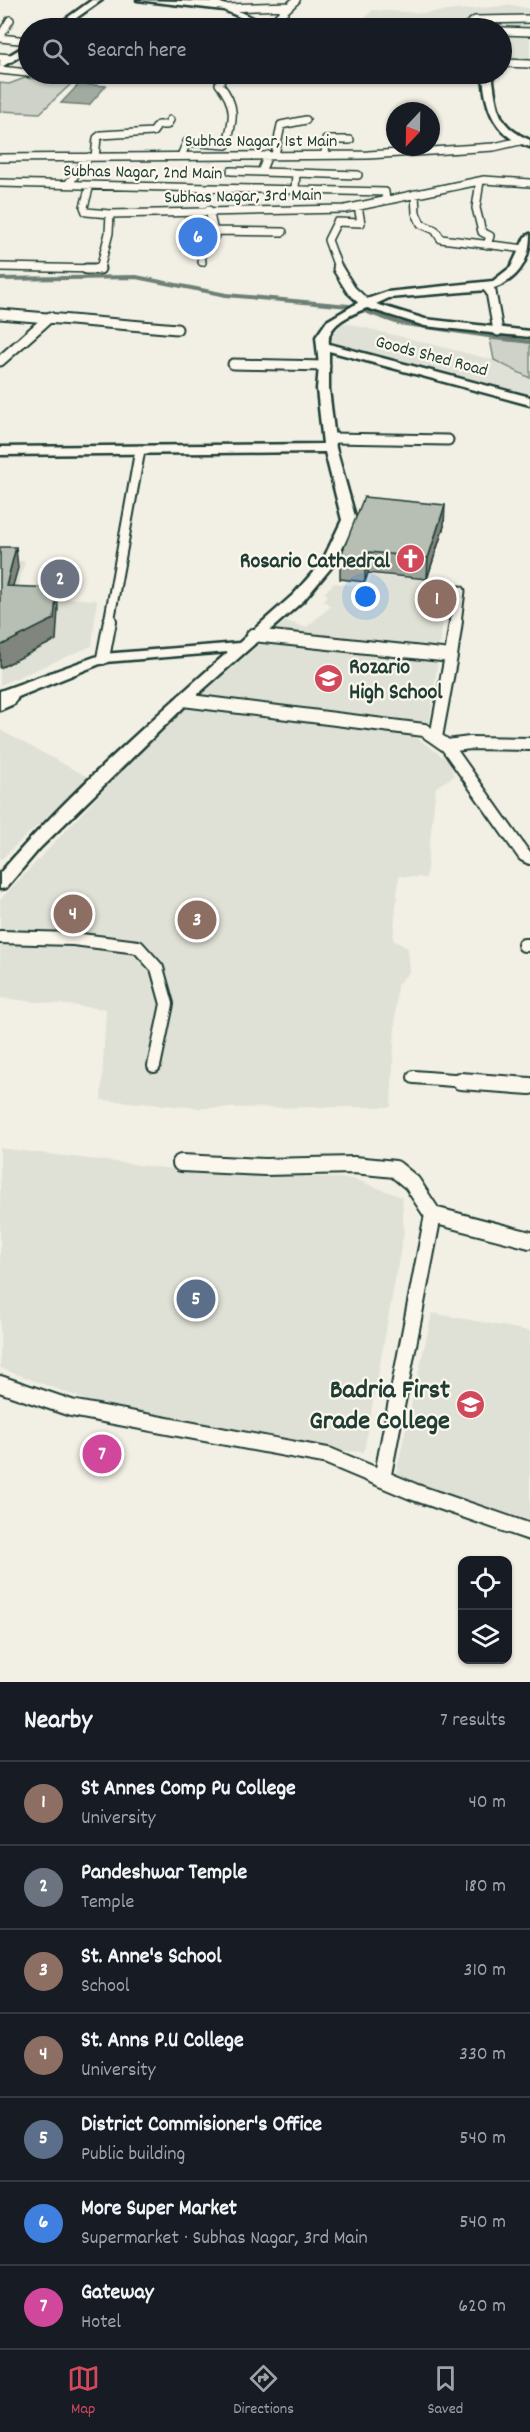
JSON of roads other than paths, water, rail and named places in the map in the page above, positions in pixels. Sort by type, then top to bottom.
[{"type":"street","points":[[72,18],[98,0]]},
{"type":"street","points":[[141,0],[227,9],[289,6]]},
{"type":"street","points":[[208,0],[249,18]]},
{"type":"street","points":[[277,18],[296,0]]},
{"type":"street","points":[[280,15],[290,16]]},
{"type":"street","points":[[512,19],[530,19]]},
{"type":"street","points":[[10,20],[0,37],[18,40]]},
{"type":"street","points":[[512,31],[530,32]]},
{"type":"street","points":[[0,65],[18,54]]},
{"type":"street","points":[[0,57],[11,58]]},
{"type":"street","points":[[512,63],[530,64]]},
{"type":"street","points":[[0,70],[18,72]]},
{"type":"street","points":[[181,156],[187,142],[226,145],[236,112],[232,98],[219,84]]},
{"type":"street","points":[[489,84],[493,112],[507,135],[525,142]]},
{"type":"street","points":[[68,184],[92,157],[99,136],[110,133],[153,132],[158,125],[167,125],[170,120]]},
{"type":"street","points":[[261,172],[272,155],[280,125],[306,120]]},
{"type":"street","points":[[325,155],[326,140],[350,140]]},
{"type":"street","name":"Subhas Nagar, 1st Main","points":[[0,158],[325,155],[494,147],[525,142]]},
{"type":"street","points":[[231,171],[358,175]]},
{"type":"street","points":[[295,189],[296,173]]},
{"type":"street","points":[[480,181],[476,208],[482,232],[490,236],[486,245]]},
{"type":"street","name":"Subhas Nagar, 3rd Main","points":[[90,185],[84,207],[86,212],[110,214],[209,210],[345,209],[480,181],[530,183]]},
{"type":"street","name":"Subhas Nagar, 2nd Main","points":[[0,183],[385,192],[386,200]]},
{"type":"street","points":[[415,195],[416,213],[421,224],[435,230],[441,239],[525,249]]},
{"type":"street","points":[[358,206],[361,223],[337,222],[328,240],[333,260],[348,289],[365,303],[398,317],[424,324],[530,334]]},
{"type":"street","points":[[202,262],[198,237],[215,236],[209,210]]},
{"type":"street","points":[[0,267],[100,269],[109,233],[110,214]]},
{"type":"street","points":[[214,231],[283,232]]},
{"type":"street","points":[[0,884],[34,844],[217,668],[298,597],[328,562],[350,520],[330,443],[323,389],[325,366],[322,337],[332,323],[365,303],[387,295],[487,287],[512,276],[530,237]]},
{"type":"street","points":[[487,287],[491,292],[498,331]]},
{"type":"street","points":[[0,314],[177,329]]},
{"type":"street","points":[[0,361],[50,317]]},
{"type":"street","name":"Goods Shed Road","points":[[324,346],[530,401]]},
{"type":"street","points":[[233,364],[325,366]]},
{"type":"street","points":[[0,452],[448,440]]},
{"type":"street","points":[[103,658],[140,450]]},
{"type":"street","points":[[436,737],[452,656],[460,591]]},
{"type":"street","points":[[253,636],[452,656]]},
{"type":"street","points":[[4,698],[103,658],[240,647]]},
{"type":"street","points":[[194,651],[217,668]]},
{"type":"street","points":[[183,700],[399,725],[424,730],[447,746],[524,855],[530,858]]},
{"type":"street","points":[[447,746],[470,743],[530,744]]},
{"type":"street","points":[[0,937],[73,939],[138,947],[158,968],[167,1004],[154,1066]]},
{"type":"street","points":[[414,1077],[530,1086]]},
{"type":"street","points":[[181,1163],[265,1167],[354,1165],[395,1169],[411,1184],[433,1215],[530,1240]]},
{"type":"street","points":[[382,1479],[433,1215]]},
{"type":"street","points":[[0,1384],[71,1408],[328,1456],[382,1479],[530,1532]]},
{"type":"waterway","points":[[0,279],[136,277],[226,295],[349,306]]},
{"type":"waterway","points":[[362,310],[399,323],[530,342]]},
{"type":"place","name":"More Super Market","points":[[198,237]]},
{"type":"place","name":"Rosario Cathedral","points":[[411,559]]},
{"type":"place","name":"Pandeshwar Temple","points":[[60,579]]},
{"type":"place","name":"St Annes Comp Pu College","points":[[437,599]]},
{"type":"place","name":"Rozario High School","points":[[328,678]]},
{"type":"place","name":"St. Anns P.U College","points":[[73,914]]},
{"type":"place","name":"St. Anne's School","points":[[197,920]]},
{"type":"place","name":"District Commisioner's Office","points":[[196,1299]]},
{"type":"place","name":"Badria First Grade College","points":[[471,1404]]},
{"type":"place","name":"Gateway","points":[[102,1454]]}]
